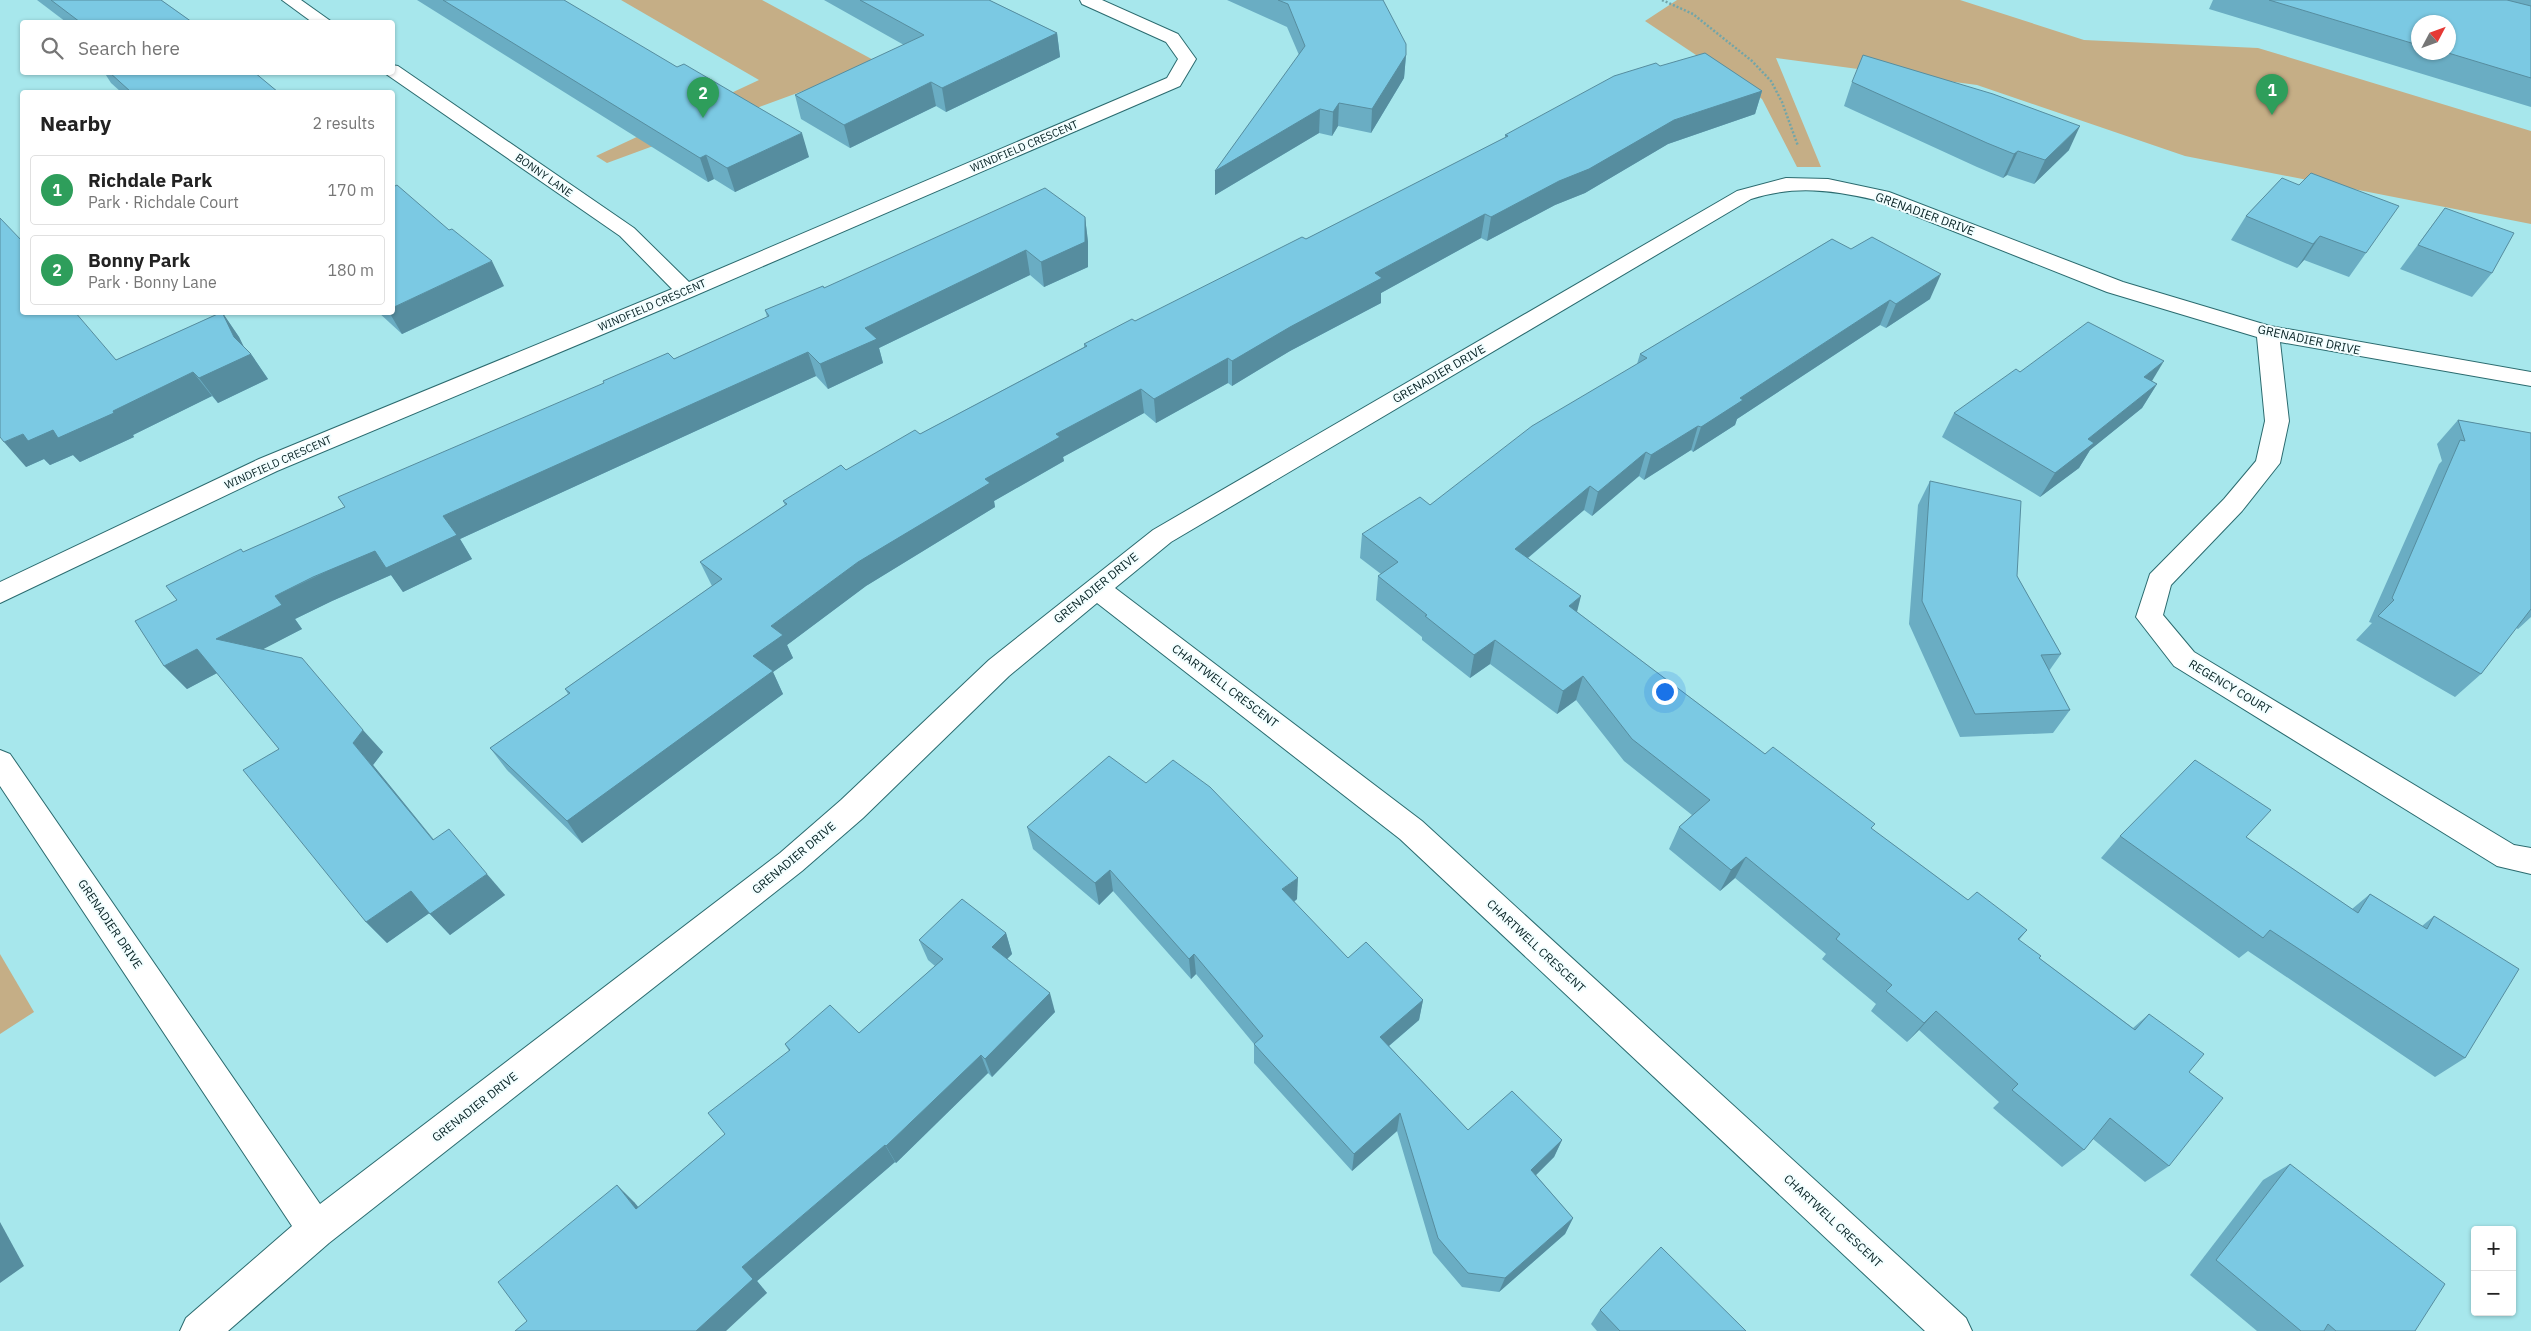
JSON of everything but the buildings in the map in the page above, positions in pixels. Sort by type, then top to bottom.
[{"type":"street","points":[[290,0],[320,20]]},
{"type":"street","name":"WINDFIELD CRESCENT","points":[[0,593],[268,465],[686,291],[1174,82],[1187,59],[1172,38],[1088,0]]},
{"type":"street","name":"BONNY LANE","points":[[395,72],[627,232],[686,291]]},
{"type":"street","name":"GRENADIER DRIVE","points":[[0,762],[316,1230],[791,862],[852,809],[999,668],[1162,536],[1744,195],[1775,186],[1811,184],[1848,188],[1882,196],[2115,287],[2268,333],[2531,379]]},
{"type":"street","name":"REGENCY COURT","points":[[2268,333],[2277,421],[2268,463],[2233,505],[2159,581],[2149,617],[2184,659],[2508,857],[2531,861]]},
{"type":"street","name":"CHARTWELL CRESCENT","points":[[1096,588],[1411,830],[1952,1331]]},
{"type":"street","points":[[199,1331],[316,1230]]},
{"type":"path","points":[[1662,0],[1693,14],[1752,61],[1771,81],[1782,102],[1811,184]]},
{"type":"shaded area","points":[[621,0],[762,0],[879,63],[607,163],[596,156],[759,80]]},
{"type":"shaded area","points":[[1677,0],[1960,0],[2084,40],[2258,48],[2531,131],[2531,224],[2185,156],[1977,85],[1776,58],[1821,167],[1797,167],[1762,99],[1645,21]]},
{"type":"shaded area","points":[[0,954],[34,1012],[0,1034]]},
{"type":"place","name":"Richdale Park","points":[[2272,115]]},
{"type":"place","name":"Bonny Park","points":[[703,118]]}]
